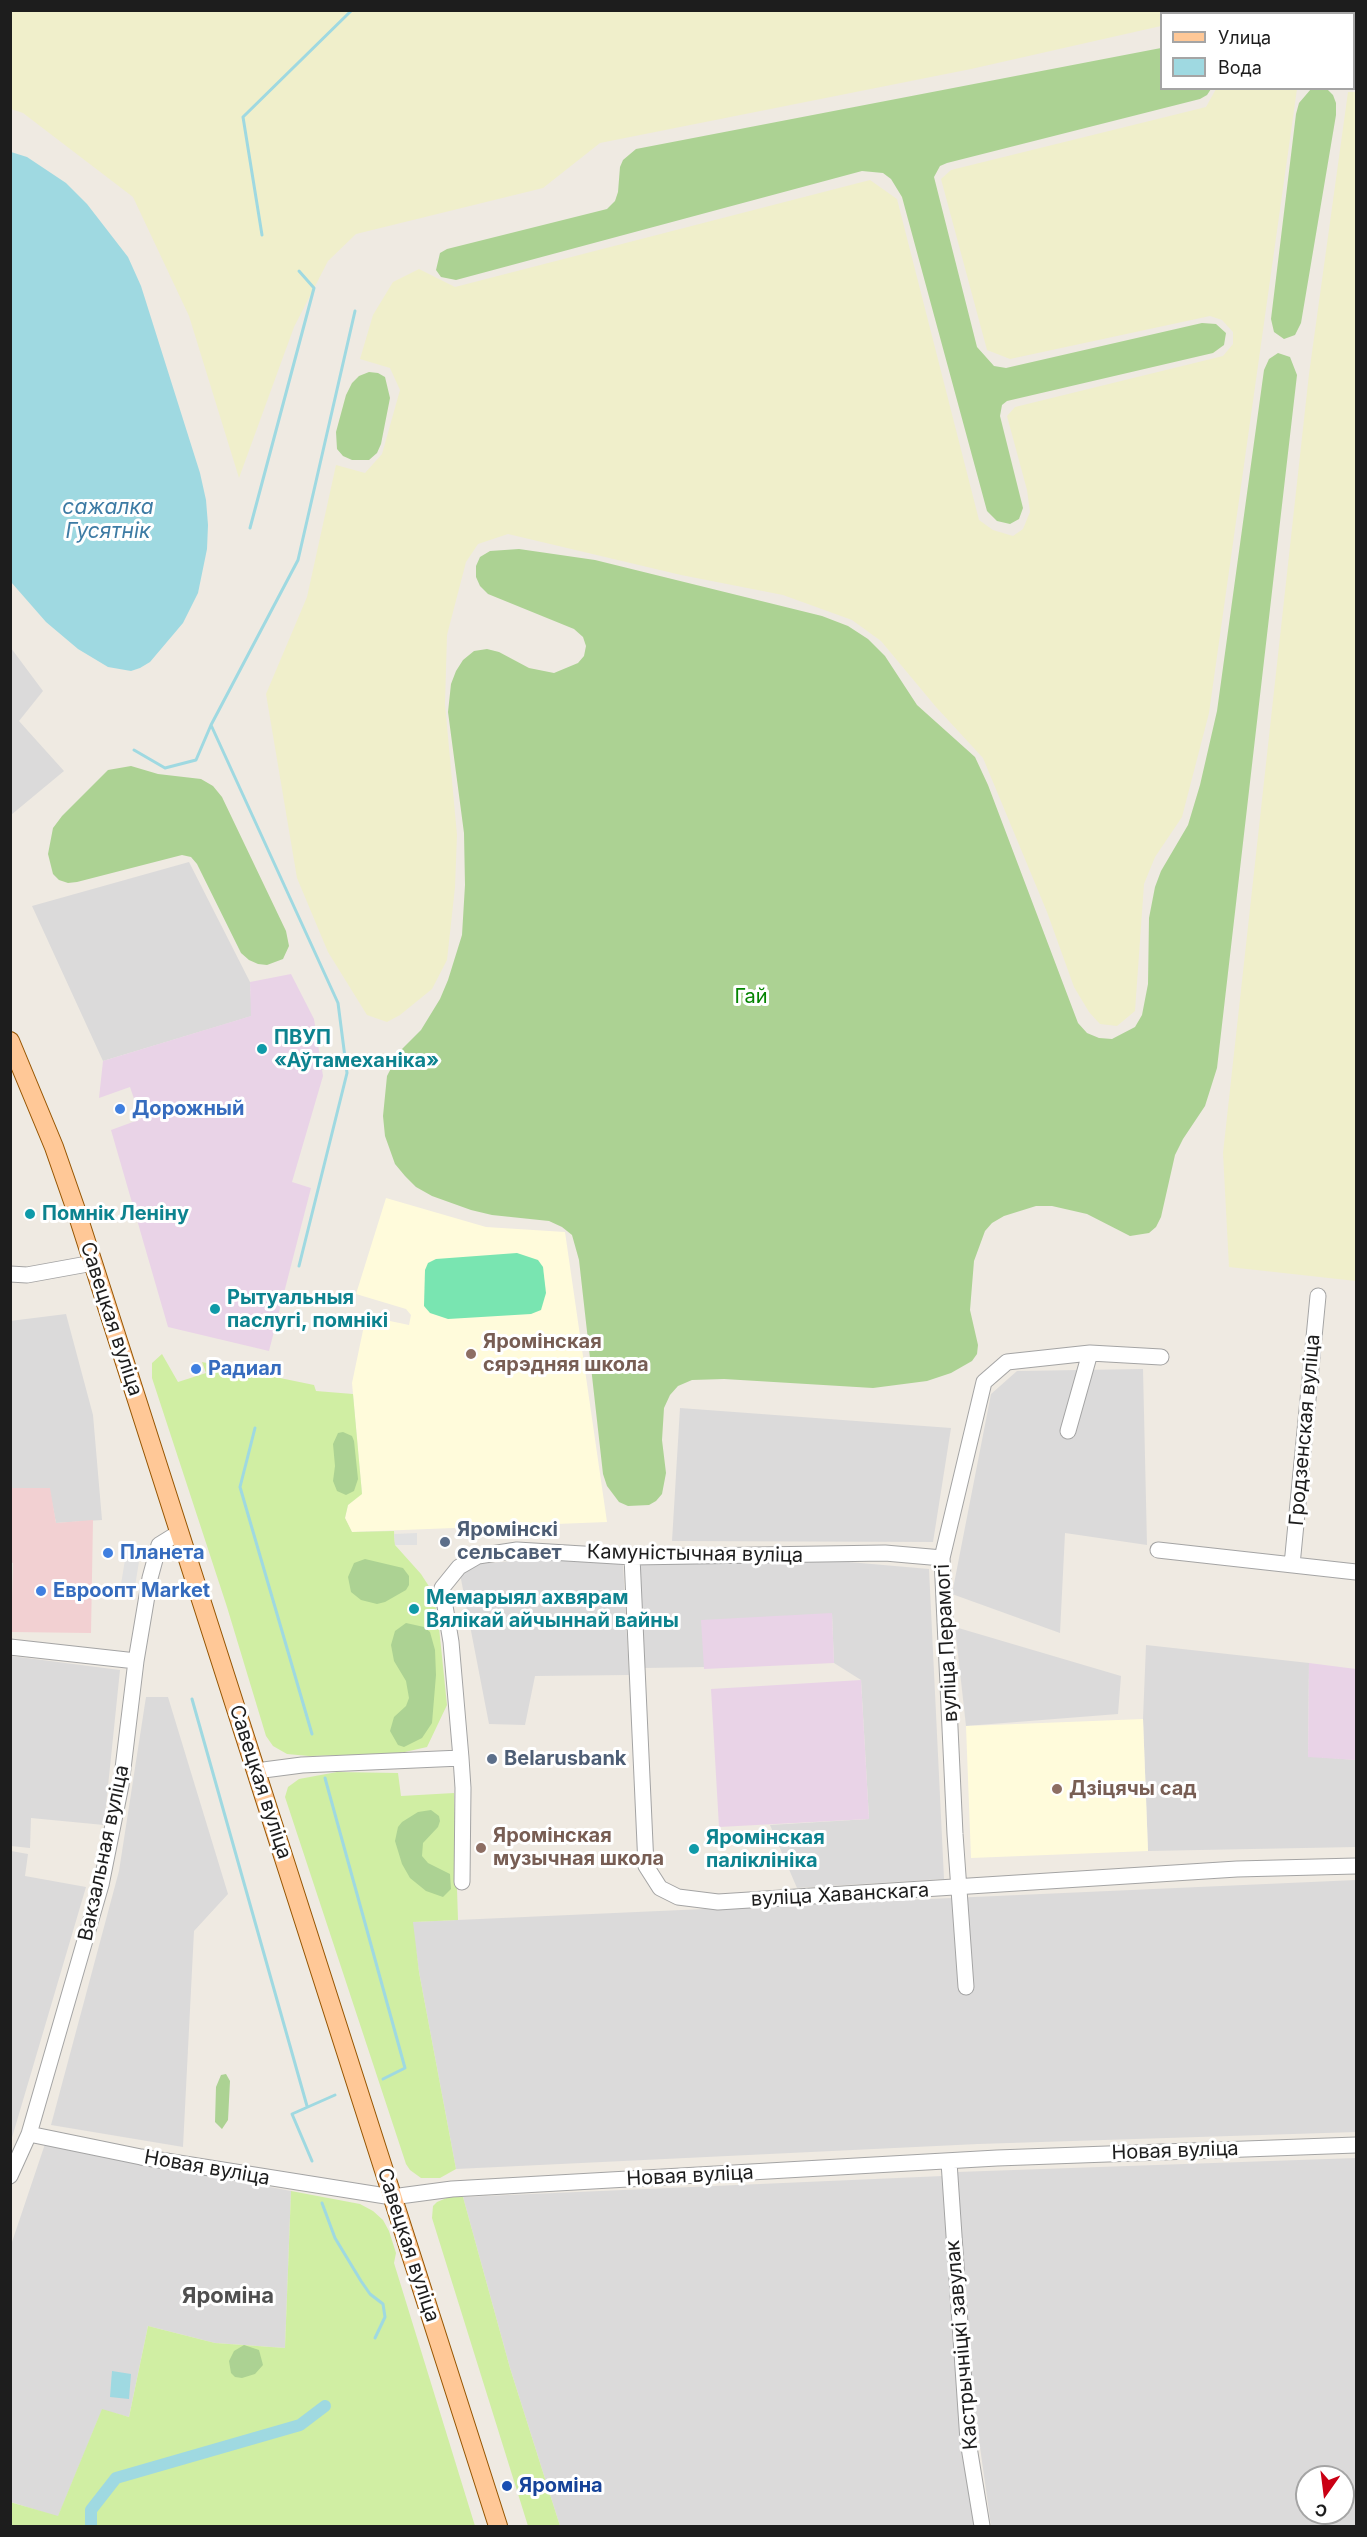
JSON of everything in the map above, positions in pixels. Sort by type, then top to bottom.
[{"type":"main road","name":"Савецкая вуліца","points":[[10,1041],[54,1147],[93,1263],[498,2526]]},
{"type":"street","points":[[10,1274],[27,1275],[93,1263]]},
{"type":"street","name":"Гродзенская вуліца","points":[[1292,1565],[1318,1296]]},
{"type":"street","points":[[1068,1431],[1090,1353]]},
{"type":"street","name":"вуліца Перамогі","points":[[966,1987],[942,1558],[984,1382],[1007,1362],[1090,1353],[1161,1357]]},
{"type":"street","name":"Вакзальная вуліца","points":[[10,2176],[29,2134],[101,1885],[122,1785],[136,1661],[150,1578],[159,1545],[180,1532]]},
{"type":"street","name":"Камуністычная вуліца","points":[[462,1882],[464,1788],[451,1642],[442,1588],[459,1567],[478,1556],[517,1550],[632,1557],[885,1553],[942,1558]]},
{"type":"street","points":[[1158,1550],[1356,1572]]},
{"type":"street","name":"вуліца Хаванскага","points":[[632,1557],[646,1866],[660,1888],[678,1897],[718,1902],[1237,1869],[1356,1866]]},
{"type":"street","points":[[10,1647],[136,1661]]},
{"type":"street","points":[[256,1771],[303,1765],[461,1758]]},
{"type":"street","name":"Новая вуліца","points":[[29,2134],[141,2157],[392,2197],[452,2189],[998,2158],[1356,2145]]},
{"type":"street","name":"Кастрычніцкі завулак","points":[[949,2162],[969,2441],[982,2526]]},
{"type":"shaded area","points":[[11,648],[43,691],[19,721],[64,771],[11,815]]},
{"type":"shaded area","points":[[189,862],[250,982],[252,1016],[103,1061],[32,906]]},
{"type":"shaded area","points":[[291,974],[314,1019],[323,1076],[292,1182],[311,1188],[269,1351],[168,1327],[111,1130],[141,1119],[130,1087],[99,1098],[103,1061],[251,1016],[250,982]]},
{"type":"shaded area","name":"Яромінская сярэдняя школа","points":[[386,1198],[486,1227],[565,1232],[607,1522],[352,1532],[345,1518],[348,1505],[362,1493],[352,1383],[366,1316],[409,1325],[411,1315],[406,1309],[356,1294]]},
{"type":"shaded area","points":[[66,1314],[93,1415],[102,1520],[56,1523],[50,1492],[11,1490],[10,1321]]},
{"type":"shaded area","points":[[1143,1369],[1147,1545],[1065,1533],[1060,1633],[952,1594],[991,1394],[1017,1371]]},
{"type":"shaded area","points":[[680,1408],[951,1428],[933,1542],[672,1541]]},
{"type":"shaded area","points":[[11,1488],[50,1488],[56,1523],[93,1520],[91,1633],[11,1632],[13,1563],[10,1562]]},
{"type":"shaded area","points":[[417,1533],[417,1545],[395,1545],[394,1534]]},
{"type":"shaded area","points":[[127,1547],[141,1549],[133,1599],[119,1597]]},
{"type":"shaded area","points":[[548,1558],[623,1563],[629,1675],[535,1676],[525,1725],[489,1724],[460,1574],[476,1564]]},
{"type":"shaded area","points":[[826,1560],[929,1569],[944,1879],[797,1888],[770,1825],[869,1819],[861,1680],[834,1663],[832,1614],[706,1667],[644,1668],[638,1561]]},
{"type":"shaded area","points":[[832,1613],[834,1663],[704,1669],[701,1620]]},
{"type":"shaded area","points":[[955,1627],[1121,1676],[1118,1714],[966,1726]]},
{"type":"shaded area","points":[[1146,1645],[1309,1663],[1308,1756],[1356,1760],[1356,1847],[1148,1851],[1143,1719]]},
{"type":"shaded area","points":[[11,1656],[120,1670],[104,1825],[31,1818],[30,1848],[11,1846]]},
{"type":"shaded area","points":[[1309,1663],[1356,1669],[1356,1760],[1308,1757]]},
{"type":"shaded area","points":[[861,1680],[869,1819],[719,1827],[711,1689]]},
{"type":"shaded area","points":[[146,1697],[168,1697],[228,1894],[194,1931],[183,2147],[51,2125],[119,1871]]},
{"type":"shaded area","name":"Дзіцячы сад","points":[[1143,1719],[1148,1851],[971,1858],[966,1726]]},
{"type":"shaded area","points":[[11,1851],[28,1854],[25,1876],[86,1887],[11,2141]]},
{"type":"shaded area","points":[[1356,1880],[1356,2132],[978,2144],[456,2169],[419,1972],[412,1922]]},
{"type":"shaded area","points":[[45,2144],[291,2191],[285,2348],[215,2343],[148,2326],[129,2417],[102,2410],[58,2517],[11,2502],[11,2245]]},
{"type":"shaded area","points":[[1356,2158],[1356,2526],[991,2526],[974,2404],[957,2172]]},
{"type":"shaded area","points":[[943,2176],[962,2453],[974,2526],[560,2526],[510,2368],[463,2197]]},
{"type":"green space","points":[[11,10],[1232,10],[1227,12],[1160,12],[1160,26],[971,69],[600,143],[543,188],[356,234],[328,261],[294,327],[239,478],[189,316],[133,197],[23,113],[11,109]]},
{"type":"green space","points":[[1160,48],[1160,90],[1210,90],[1207,95],[1200,99],[947,163],[940,166],[934,177],[977,347],[994,366],[1006,368],[1202,323],[1216,324],[1226,333],[1224,345],[1213,353],[1007,401],[1002,405],[1000,416],[1023,508],[1019,519],[1010,524],[997,521],[987,511],[902,197],[891,179],[883,173],[862,171],[456,280],[441,277],[436,270],[440,253],[447,249],[607,209],[615,201],[618,192],[620,167],[623,160],[636,149]]},
{"type":"green space","points":[[1215,90],[1297,90],[1209,713],[1182,817],[1155,857],[1144,884],[1135,1011],[1117,1026],[1100,1024],[1089,1012],[1074,987],[1047,912],[983,758],[936,707],[881,641],[852,620],[783,595],[681,575],[508,534],[478,544],[466,562],[447,635],[445,704],[457,835],[455,887],[447,960],[432,989],[400,1015],[387,1022],[367,1015],[328,952],[297,878],[266,694],[307,597],[336,465],[365,473],[382,454],[400,390],[390,368],[360,359],[373,315],[393,282],[419,269],[455,287],[870,180],[897,199],[979,520],[993,530],[1013,536],[1023,529],[1030,512],[1027,490],[1007,416],[1015,407],[1223,356],[1233,344],[1233,332],[1222,320],[1210,316],[1010,359],[987,350],[941,179],[951,170],[1206,107]]},
{"type":"green space","points":[[1310,90],[1328,90],[1336,103],[1336,115],[1301,323],[1295,335],[1284,339],[1274,332],[1271,319],[1299,103]]},
{"type":"green space","points":[[1348,92],[1356,92],[1356,1281],[1229,1267],[1223,1153],[1309,374]]},
{"type":"green space","name":"Гай","points":[[1278,353],[1290,357],[1297,375],[1217,1068],[1205,1106],[1175,1155],[1161,1217],[1156,1227],[1149,1233],[1130,1236],[1087,1214],[1052,1206],[1036,1206],[1004,1216],[992,1223],[985,1231],[974,1261],[970,1310],[978,1345],[977,1354],[972,1361],[951,1373],[927,1381],[873,1388],[724,1379],[692,1380],[678,1386],[670,1395],[664,1408],[662,1440],[666,1473],[662,1494],[649,1505],[628,1506],[619,1502],[607,1486],[603,1474],[579,1260],[572,1235],[549,1221],[492,1215],[432,1196],[416,1187],[395,1164],[385,1136],[383,1116],[387,1076],[400,1051],[421,1030],[440,999],[462,935],[465,885],[464,833],[448,712],[451,684],[456,671],[463,660],[474,651],[487,649],[499,652],[529,668],[554,673],[578,663],[584,656],[586,646],[583,637],[574,629],[488,594],[480,586],[476,577],[476,566],[480,557],[490,551],[519,549],[595,560],[822,616],[848,626],[868,639],[885,656],[917,705],[975,757],[988,785],[1078,1023],[1087,1033],[1099,1038],[1112,1039],[1135,1027],[1142,1015],[1148,984],[1149,918],[1155,887],[1161,871],[1188,825],[1200,785],[1217,711],[1264,370],[1269,359]]},
{"type":"green space","points":[[369,372],[385,377],[390,398],[381,444],[377,453],[369,460],[352,460],[343,456],[337,449],[336,432],[346,395],[352,383],[359,376]]},
{"type":"green space","points":[[131,766],[158,774],[201,779],[213,786],[222,797],[286,931],[289,946],[283,959],[267,965],[258,964],[241,953],[197,864],[191,857],[182,855],[77,882],[68,883],[59,880],[53,874],[48,854],[53,828],[108,770]]},
{"type":"green space","points":[[517,1253],[538,1260],[543,1267],[546,1293],[541,1310],[531,1314],[448,1319],[430,1313],[424,1306],[425,1270],[428,1263],[436,1259]]},
{"type":"green space","points":[[162,1354],[178,1382],[206,1373],[202,1362],[314,1385],[316,1391],[353,1394],[362,1494],[348,1505],[345,1518],[352,1532],[394,1531],[395,1545],[421,1574],[432,1591],[438,1618],[447,1705],[427,1747],[396,1754],[309,1756],[287,1754],[273,1746],[266,1736],[227,1607],[152,1378],[152,1363]]},
{"type":"green space","points":[[343,1432],[352,1436],[354,1441],[358,1479],[354,1491],[346,1495],[337,1491],[333,1481],[335,1466],[333,1444],[338,1433]]},
{"type":"green space","points":[[365,1559],[403,1568],[409,1576],[409,1585],[406,1590],[377,1604],[361,1600],[351,1592],[348,1577],[354,1563]]},
{"type":"green space","points":[[406,1623],[424,1627],[430,1632],[435,1650],[436,1675],[432,1723],[422,1738],[404,1747],[398,1745],[390,1731],[394,1717],[406,1706],[409,1698],[406,1681],[394,1661],[391,1645],[395,1631]]},
{"type":"green space","points":[[337,1772],[398,1773],[401,1796],[454,1793],[458,1920],[413,1922],[419,1972],[456,2169],[440,2178],[421,2178],[406,2164],[285,1797],[288,1787],[299,1779]]},
{"type":"green space","points":[[431,1810],[439,1816],[440,1821],[438,1827],[423,1843],[422,1856],[428,1863],[450,1874],[451,1889],[443,1897],[426,1891],[410,1878],[402,1864],[395,1841],[398,1827],[402,1822],[418,1812]]},
{"type":"green space","points":[[226,2074],[230,2081],[228,2120],[222,2129],[215,2122],[216,2087],[221,2075]]},
{"type":"green space","points":[[291,2191],[360,2204],[383,2220],[396,2253],[394,2263],[475,2526],[11,2526],[10,2502],[58,2516],[102,2409],[129,2417],[148,2326],[215,2343],[285,2348]]},
{"type":"green space","points":[[449,2197],[463,2197],[510,2368],[560,2526],[528,2526],[432,2218],[433,2206],[437,2202]]},
{"type":"green space","points":[[244,2345],[259,2350],[263,2365],[255,2374],[242,2378],[235,2377],[231,2373],[229,2361],[234,2351]]},
{"type":"water","name":"сажалка Гусятнік","points":[[11,152],[27,157],[66,183],[87,204],[128,257],[141,286],[200,473],[206,500],[208,525],[207,549],[198,593],[183,623],[150,662],[131,671],[108,667],[78,649],[46,622],[11,582]]},
{"type":"water","points":[[112,2371],[131,2374],[129,2399],[110,2397]]},
{"type":"waterway","points":[[262,235],[243,117],[352,10]]},
{"type":"waterway","points":[[250,528],[314,288],[299,271]]},
{"type":"waterway","points":[[134,750],[165,768],[196,760],[211,725],[298,560],[355,311]]},
{"type":"waterway","points":[[211,725],[338,1003],[347,1073],[299,1266]]},
{"type":"waterway","points":[[255,1428],[240,1487],[312,1734]]},
{"type":"waterway","points":[[192,1699],[307,2106]]},
{"type":"waterway","points":[[325,1778],[405,2068],[383,2079]]},
{"type":"waterway","points":[[312,2161],[292,2114],[335,2095]]},
{"type":"waterway","points":[[322,2203],[335,2238],[370,2294],[383,2304],[385,2317],[375,2338]]},
{"type":"waterway","points":[[91,2526],[91,2510],[116,2478],[300,2425],[325,2406]]},
{"type":"place","name":"ПВУП «Аўтамеханіка»","points":[[262,1049]]},
{"type":"place","name":"Дорожный","points":[[120,1109]]},
{"type":"place","name":"Помнік Леніну","points":[[30,1214]]},
{"type":"place","name":"Рытуальныя паслугі, помнікі","points":[[215,1309]]},
{"type":"place","name":"Яромінская сярэдняя школа","points":[[471,1354]]},
{"type":"place","name":"Радиал","points":[[196,1369]]},
{"type":"place","name":"Яромінскі сельсавет","points":[[445,1542]]},
{"type":"place","name":"Планета","points":[[108,1553]]},
{"type":"place","name":"Евроопт Market","points":[[41,1591]]},
{"type":"place","name":"Мемарыял ахвярам Вялікай айчыннай вайны","points":[[414,1609]]},
{"type":"place","name":"Belarusbank","points":[[492,1759]]},
{"type":"place","name":"Дзіцячы сад","points":[[1057,1789]]},
{"type":"place","name":"Яромінская музычная школа","points":[[481,1848]]},
{"type":"place","name":"Яромінская паліклініка","points":[[694,1849]]},
{"type":"place","name":"Яроміна","points":[[507,2486]]},
{"type":"district","name":"Яроміна","points":[[228,2296]]}]
